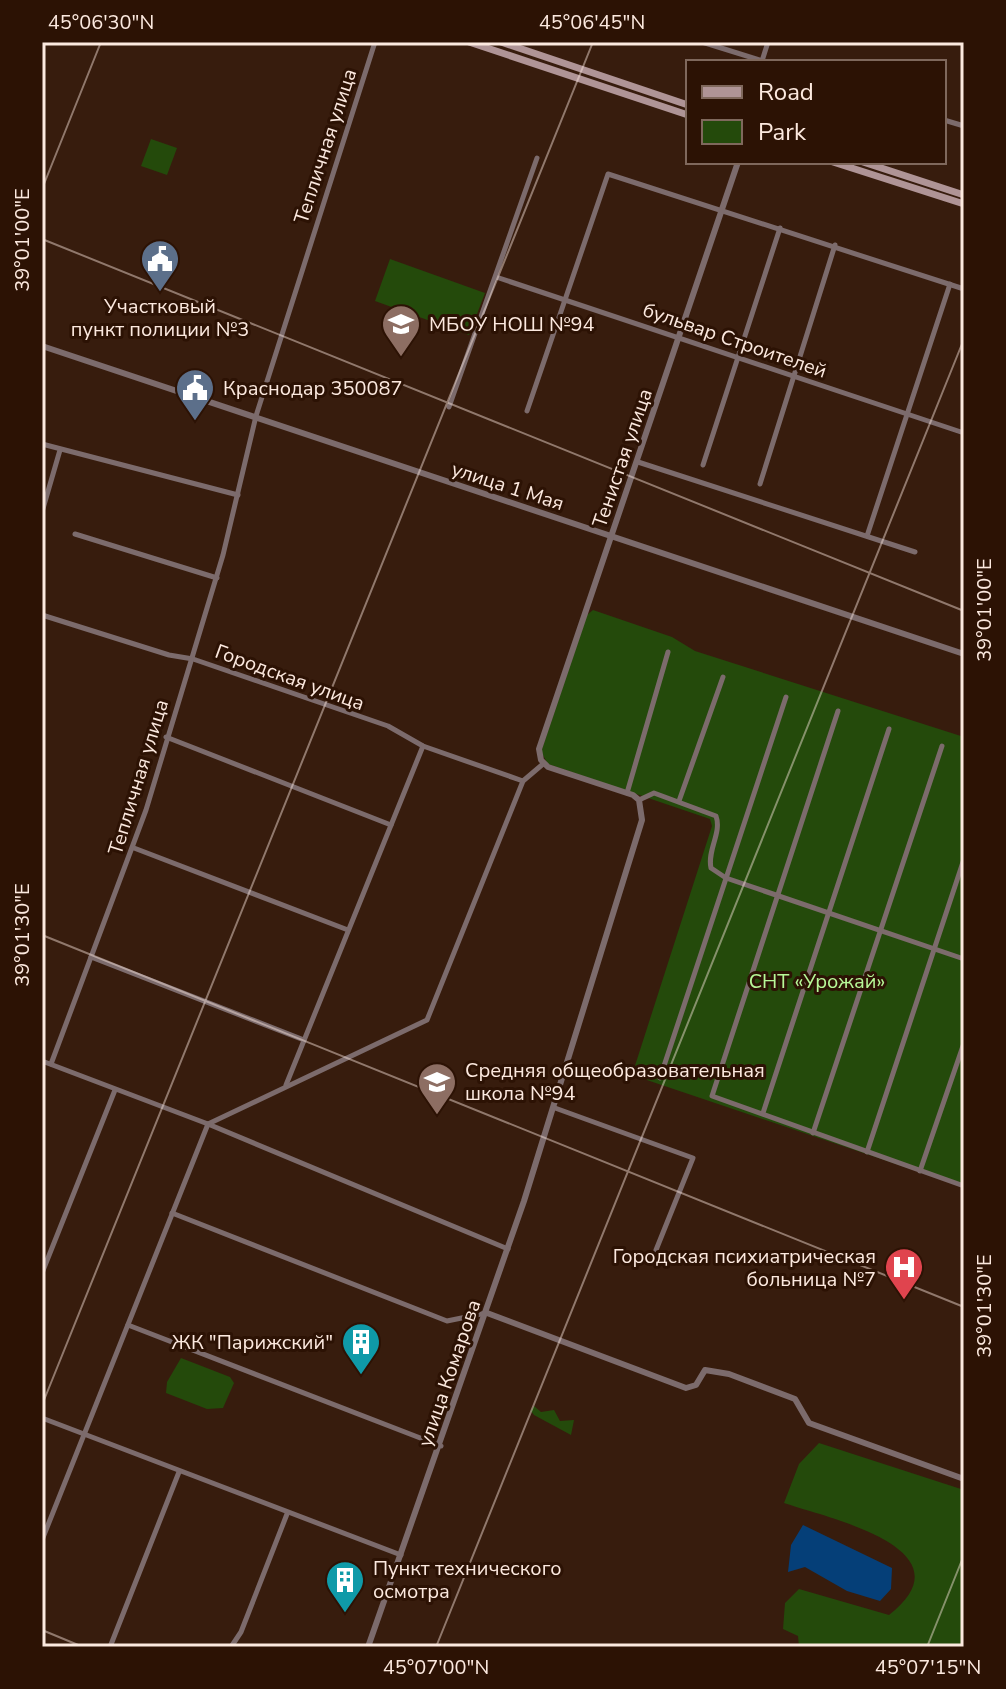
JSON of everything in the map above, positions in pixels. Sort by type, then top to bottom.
[{"type":"main road","points":[[469,42],[686,114]]},
{"type":"main road","points":[[501,42],[516,44],[686,104]]},
{"type":"main road","points":[[839,164],[964,204]]},
{"type":"main road","points":[[869,164],[964,195]]},
{"type":"street","name":"Тепличная улица","points":[[51,1064],[134,848],[217,578],[255,420],[375,42]]},
{"type":"street","points":[[702,42],[757,60]]},
{"type":"street","points":[[449,407],[537,158]]},
{"type":"street","name":"Тенистая улица","points":[[543,764],[540,745],[737,164]]},
{"type":"street","points":[[527,411],[608,174],[964,289]]},
{"type":"street","points":[[703,465],[780,228]]},
{"type":"street","points":[[760,484],[835,245]]},
{"type":"street","name":"бульвар Строителей","points":[[496,277],[964,433]]},
{"type":"street","points":[[867,536],[950,284]]},
{"type":"street","name":"улица 1 Мая","points":[[42,346],[255,420],[964,654]]},
{"type":"street","points":[[42,444],[238,492]]},
{"type":"street","points":[[42,512],[60,450]]},
{"type":"street","points":[[638,462],[915,552]]},
{"type":"street","points":[[75,534],[217,578]]},
{"type":"street","name":"Городская улица","points":[[42,615],[169,655],[193,659],[388,726],[423,746],[523,781]]},
{"type":"street","points":[[627,793],[668,652]]},
{"type":"street","points":[[679,801],[723,677]]},
{"type":"street","points":[[660,1078],[786,697]]},
{"type":"street","points":[[838,711],[712,1096],[964,1186]]},
{"type":"street","points":[[763,1113],[831,915],[889,729]]},
{"type":"street","points":[[166,737],[391,825]]},
{"type":"street","points":[[286,1085],[423,746]]},
{"type":"street","points":[[813,1133],[942,746]]},
{"type":"street","points":[[42,1540],[208,1124],[427,1020],[523,781],[543,764],[627,793],[640,804],[654,793],[716,816],[719,824],[708,857],[711,868],[726,878],[964,959]]},
{"type":"street","name":"улица Комарова","points":[[368,1647],[441,1446],[487,1313],[504,1246],[555,1108],[642,820],[640,804]]},
{"type":"street","points":[[134,848],[348,930]]},
{"type":"street","points":[[867,1152],[964,859]]},
{"type":"street","points":[[91,957],[304,1040]]},
{"type":"street","points":[[920,1171],[964,1043]]},
{"type":"street","points":[[42,1061],[208,1124],[504,1246]]},
{"type":"street","points":[[42,1273],[115,1090]]},
{"type":"street","points":[[555,1108],[693,1158],[656,1250]]},
{"type":"street","points":[[172,1213],[447,1321],[487,1313],[689,1388],[705,1370],[729,1374],[795,1399],[809,1423],[964,1479]]},
{"type":"street","points":[[128,1325],[441,1446]]},
{"type":"street","points":[[42,1418],[401,1555]]},
{"type":"street","points":[[110,1647],[179,1472]]},
{"type":"street","points":[[231,1647],[241,1632],[287,1514]]},
{"type":"green space","points":[[151,139],[177,148],[167,175],[141,166]]},
{"type":"green space","points":[[390,259],[485,293],[469,335],[375,301]]},
{"type":"green space","name":"СНТ «Урожай»","points":[[593,610],[672,637],[695,651],[964,737],[964,1187],[632,1075],[712,826],[710,819],[548,764],[541,752],[587,615]]},
{"type":"green space","points":[[181,1358],[230,1377],[234,1383],[223,1408],[207,1409],[166,1393],[167,1382]]},
{"type":"green space","points":[[534,1406],[541,1412],[554,1410],[560,1421],[574,1420],[571,1435],[534,1415],[531,1411]]},
{"type":"green space","points":[[819,1443],[964,1490],[964,1647],[799,1647],[798,1636],[783,1629],[785,1603],[799,1589],[889,1615],[910,1592],[914,1572],[904,1555],[884,1540],[859,1528],[784,1503],[799,1464]]},
{"type":"water","points":[[803,1525],[892,1568],[891,1589],[880,1601],[847,1591],[805,1567],[788,1572],[791,1545]]},
{"type":"place","name":"Участковый пункт полиции №3","points":[[160,293]]},
{"type":"place","name":"МБОУ НОШ №94","points":[[401,358]]},
{"type":"place","name":"Краснодар 350087","points":[[195,422]]},
{"type":"place","name":"Средняя общеобразовательная школа №94","points":[[437,1116]]},
{"type":"place","name":"Городская психиатрическая больница №7","points":[[904,1301]]},
{"type":"place","name":"ЖК \"Парижский\"","points":[[361,1376]]},
{"type":"place","name":"Пункт технического осмотра","points":[[345,1614]]}]
